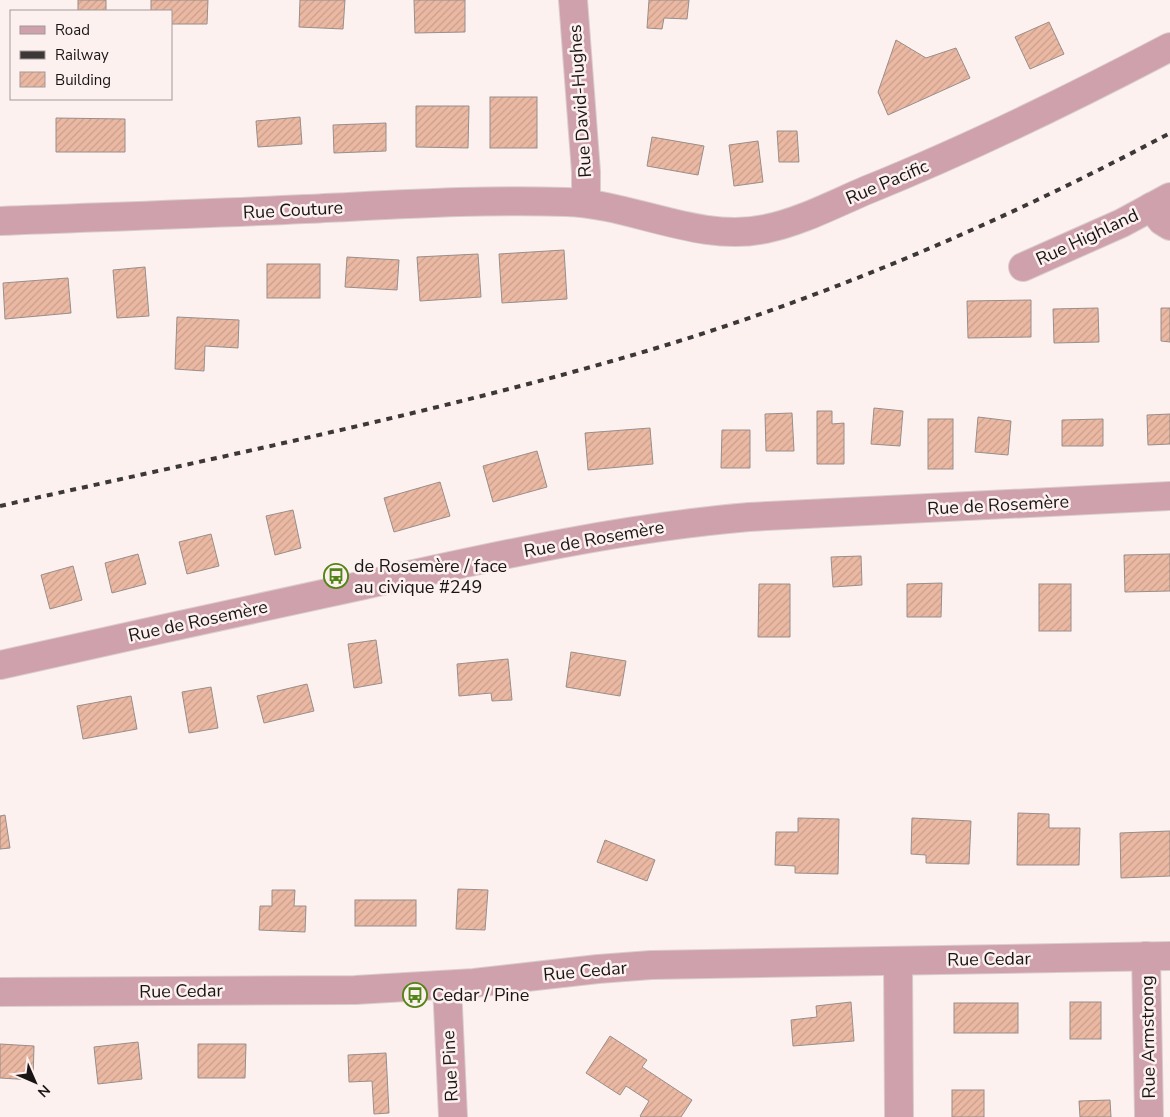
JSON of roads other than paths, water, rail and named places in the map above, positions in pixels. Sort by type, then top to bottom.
[{"type":"street","name":"Rue David-Hughes","points":[[573,0],[586,172],[586,203]]},
{"type":"street","name":"Rue Pacific","points":[[586,203],[703,229],[740,231],[766,229],[804,217],[984,140],[1170,47]]},
{"type":"street","name":"Rue Couture","points":[[0,221],[456,202],[586,203]]},
{"type":"street","name":"Rue Highland","points":[[1023,267],[1122,223],[1160,202],[1162,221],[1170,226]]},
{"type":"street","name":"Rue de Rosemère","points":[[0,664],[392,578],[648,528],[757,516],[1170,496]]},
{"type":"street","name":"Rue Cedar","points":[[0,992],[355,990],[447,985],[589,970],[651,966],[1158,956]]},
{"type":"street","name":"Rue Armstrong","points":[[1149,1117],[1158,956]]},
{"type":"street","points":[[898,962],[900,1117]]},
{"type":"street","name":"Rue Pine","points":[[447,985],[453,1117]]},
{"type":"railway","points":[[0,506],[408,414],[570,373],[717,329],[784,306],[916,254],[1044,196],[1170,133]]},
{"type":"place","name":"de Rosemère / face au civique #249","points":[[336,576]]},
{"type":"place","name":"Cedar / Pine","points":[[415,995]]}]
